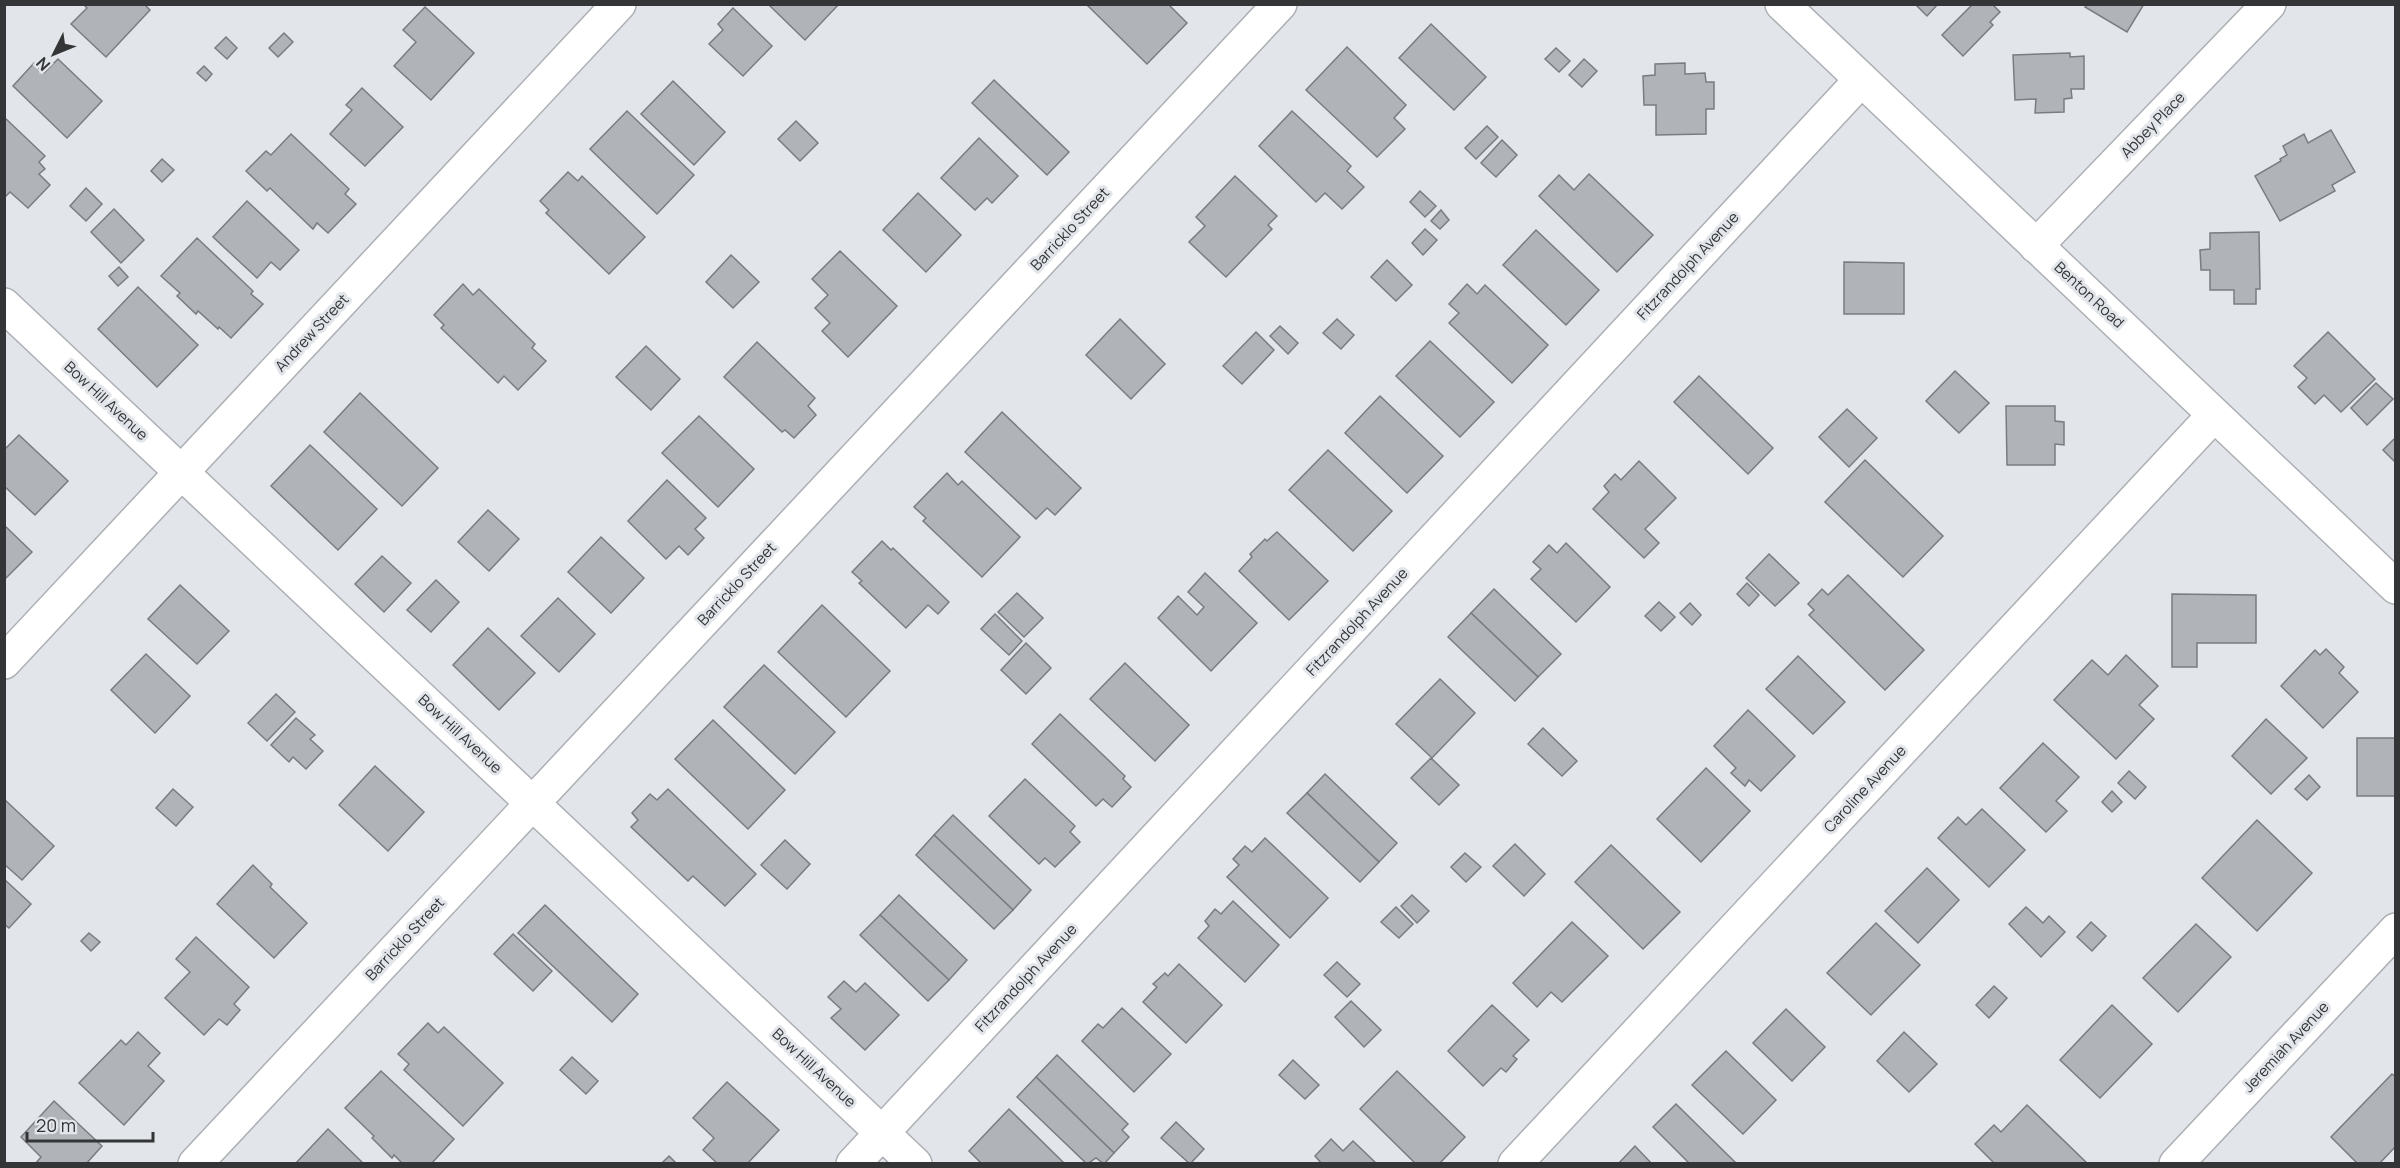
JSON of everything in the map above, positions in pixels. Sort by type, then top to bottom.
[{"type":"street","name":"Andrew Street","points":[[4,662],[619,4]]},
{"type":"street","name":"Barricklo Street","points":[[195,1164],[1280,4]]},
{"type":"street","name":"Benton Road","points":[[1782,4],[2396,587]]},
{"type":"street","name":"Abbey Place","points":[[2036,246],[2269,4]]},
{"type":"street","name":"Fitzrandolph Avenue","points":[[853,1164],[1861,80]]},
{"type":"street","name":"Bow Hill Avenue","points":[[4,305],[915,1164]]},
{"type":"street","name":"Caroline Avenue","points":[[1515,1164],[2214,415]]},
{"type":"street","name":"Jeremiah Avenue","points":[[2176,1164],[2396,930]]},
{"type":"building","points":[[83,4],[144,4],[150,10],[106,57],[71,24],[87,8]]},
{"type":"building","points":[[768,4],[839,4],[805,40]]},
{"type":"building","points":[[1086,4],[1168,4],[1187,23],[1147,64]]},
{"type":"building","points":[[1915,4],[1938,4],[1927,16]]},
{"type":"building","points":[[1975,4],[1992,4],[2000,12],[1990,22],[1993,25],[1963,56],[1942,35]]},
{"type":"building","points":[[2087,4],[2144,4],[2127,32],[2085,7]]},
{"type":"building","points":[[425,7],[474,53],[431,100],[394,66],[416,42],[403,30]]},
{"type":"building","points":[[733,8],[772,46],[743,76],[709,44],[723,30],[718,24]]},
{"type":"building","points":[[1431,24],[1486,77],[1454,110],[1399,58]]},
{"type":"building","points":[[284,33],[293,42],[278,57],[269,48]]},
{"type":"building","points":[[226,37],[237,48],[227,59],[215,48]]},
{"type":"building","points":[[1347,47],[1406,105],[1394,118],[1405,129],[1377,157],[1306,90]]},
{"type":"building","points":[[1556,48],[1570,61],[1559,72],[1545,59]]},
{"type":"building","points":[[2070,53],[2070,57],[2084,56],[2084,89],[2071,89],[2072,98],[2064,99],[2064,112],[2035,113],[2036,99],[2015,100],[2013,55]]},
{"type":"building","points":[[58,59],[102,101],[67,138],[13,86],[34,63],[44,73]]},
{"type":"building","points":[[1584,59],[1597,71],[1582,87],[1569,75]]},
{"type":"building","points":[[1685,63],[1685,74],[1705,73],[1706,82],[1714,82],[1714,109],[1706,109],[1706,134],[1656,135],[1656,105],[1644,105],[1643,76],[1655,75],[1655,64]]},
{"type":"building","points":[[204,66],[212,74],[206,81],[197,73]]},
{"type":"building","points":[[994,80],[1069,152],[1047,175],[972,103]]},
{"type":"building","points":[[673,81],[725,132],[694,165],[641,114]]},
{"type":"building","points":[[362,88],[403,127],[365,166],[330,134],[352,110],[346,105]]},
{"type":"building","points":[[627,111],[694,175],[657,214],[590,149]]},
{"type":"building","points":[[1292,111],[1351,166],[1347,171],[1364,187],[1342,209],[1325,193],[1316,202],[1259,146]]},
{"type":"building","points":[[4,117],[45,156],[39,162],[45,169],[39,174],[50,185],[28,208],[10,192],[4,198]]},
{"type":"building","points":[[796,121],[818,143],[800,161],[778,139]]},
{"type":"building","points":[[1487,126],[1498,137],[1476,159],[1465,148]]},
{"type":"building","points":[[2331,130],[2355,172],[2332,185],[2335,191],[2280,221],[2255,176],[2287,155],[2283,146],[2304,134],[2308,143]]},
{"type":"building","points":[[291,134],[349,189],[345,194],[356,204],[328,233],[317,223],[313,229],[270,188],[267,191],[246,171],[266,151],[271,155]]},
{"type":"building","points":[[979,138],[1018,176],[992,203],[987,198],[975,210],[941,178]]},
{"type":"building","points":[[1502,140],[1517,155],[1496,177],[1481,163]]},
{"type":"building","points":[[162,159],[174,170],[162,182],[151,171]]},
{"type":"building","points":[[568,172],[578,181],[582,176],[645,237],[609,274],[546,213],[549,210],[540,201]]},
{"type":"building","points":[[1589,174],[1653,235],[1617,272],[1539,196],[1559,175],[1574,190]]},
{"type":"building","points":[[1235,176],[1277,216],[1268,225],[1272,229],[1226,277],[1189,242],[1205,226],[1196,217]]},
{"type":"building","points":[[86,188],[102,204],[86,221],[70,206]]},
{"type":"building","points":[[1420,191],[1436,206],[1425,217],[1410,202]]},
{"type":"building","points":[[918,193],[961,235],[926,272],[883,230]]},
{"type":"building","points":[[247,201],[299,250],[280,270],[271,262],[257,278],[213,237]]},
{"type":"building","points":[[114,209],[144,240],[121,263],[91,232]]},
{"type":"building","points":[[1441,210],[1449,220],[1440,229],[1431,221]]},
{"type":"building","points":[[1425,229],[1437,240],[1423,255],[1412,243]]},
{"type":"building","points":[[1536,230],[1599,290],[1566,325],[1503,265]]},
{"type":"building","points":[[2259,232],[2260,289],[2256,289],[2256,304],[2234,304],[2234,290],[2210,290],[2210,270],[2201,270],[2200,250],[2210,249],[2210,233]]},
{"type":"building","points":[[197,238],[253,291],[251,294],[263,304],[231,338],[198,311],[196,314],[177,296],[180,293],[161,276]]},
{"type":"building","points":[[840,251],[897,306],[848,357],[822,331],[830,323],[815,308],[828,295],[812,279]]},
{"type":"building","points":[[731,255],[759,282],[733,308],[706,282]]},
{"type":"building","points":[[1387,260],[1412,285],[1396,301],[1371,277]]},
{"type":"building","points":[[1844,262],[1904,263],[1904,314],[1844,314]]},
{"type":"building","points":[[119,267],[128,277],[118,286],[109,276]]},
{"type":"building","points":[[463,284],[473,295],[479,289],[535,344],[532,348],[546,361],[518,390],[504,376],[498,383],[441,328],[444,325],[434,315]]},
{"type":"building","points":[[1467,284],[1477,294],[1485,285],[1548,345],[1512,383],[1449,323],[1459,313],[1449,304]]},
{"type":"building","points":[[138,287],[198,345],[157,387],[98,329]]},
{"type":"building","points":[[1120,319],[1165,364],[1131,399],[1086,355]]},
{"type":"building","points":[[1337,319],[1354,335],[1341,349],[1323,333]]},
{"type":"building","points":[[1280,326],[1298,343],[1288,354],[1270,336]]},
{"type":"building","points":[[1256,332],[1274,350],[1242,384],[1223,366]]},
{"type":"building","points":[[2328,332],[2375,379],[2341,412],[2324,395],[2315,404],[2298,387],[2307,378],[2294,366]]},
{"type":"building","points":[[1430,341],[1494,402],[1460,437],[1396,376]]},
{"type":"building","points":[[757,342],[815,398],[808,406],[816,415],[794,438],[785,430],[782,432],[724,377]]},
{"type":"building","points":[[646,346],[680,379],[651,410],[616,377]]},
{"type":"building","points":[[1955,371],[1989,403],[1959,433],[1926,401]]},
{"type":"building","points":[[1699,376],[1773,448],[1748,474],[1674,402]]},
{"type":"building","points":[[2376,383],[2393,399],[2367,425],[2351,408]]},
{"type":"building","points":[[360,393],[438,468],[402,506],[324,432]]},
{"type":"building","points":[[1380,396],[1443,456],[1407,493],[1345,433]]},
{"type":"building","points":[[2006,406],[2055,406],[2055,421],[2064,422],[2064,445],[2055,444],[2055,465],[2007,465]]},
{"type":"building","points":[[1847,409],[1877,438],[1849,467],[1819,437]]},
{"type":"building","points":[[1002,412],[1081,488],[1055,515],[1047,508],[1036,519],[965,452]]},
{"type":"building","points":[[699,416],[754,469],[718,507],[662,453]]},
{"type":"building","points":[[19,435],[68,481],[35,515],[4,486],[4,450]]},
{"type":"building","points":[[2396,437],[2396,463],[2383,450]]},
{"type":"building","points":[[310,445],[377,509],[338,550],[271,486]]},
{"type":"building","points":[[1328,450],[1392,511],[1353,551],[1289,490]]},
{"type":"building","points":[[1865,460],[1943,536],[1903,577],[1825,502]]},
{"type":"building","points":[[1639,461],[1676,498],[1645,529],[1659,543],[1644,558],[1593,509],[1609,492],[1604,486],[1615,474],[1621,480]]},
{"type":"building","points":[[947,473],[958,485],[962,481],[1020,537],[982,577],[923,521],[926,518],[914,507]]},
{"type":"building","points":[[667,480],[706,518],[695,529],[704,538],[688,555],[679,546],[666,559],[628,521]]},
{"type":"building","points":[[488,510],[519,539],[489,571],[458,542]]},
{"type":"building","points":[[4,525],[32,552],[4,580]]},
{"type":"building","points":[[1277,532],[1328,581],[1289,620],[1239,571],[1252,557],[1250,554],[1265,539],[1267,541]]},
{"type":"building","points":[[601,537],[644,578],[611,613],[568,572]]},
{"type":"building","points":[[882,541],[891,550],[893,548],[949,602],[938,614],[928,605],[906,628],[859,583],[862,581],[852,572]]},
{"type":"building","points":[[1566,543],[1610,587],[1576,622],[1531,579],[1541,569],[1533,562],[1549,545],[1557,553]]},
{"type":"building","points":[[1769,554],[1799,583],[1775,606],[1746,578]]},
{"type":"building","points":[[382,556],[411,583],[384,612],[355,584]]},
{"type":"building","points":[[1205,573],[1257,623],[1211,671],[1158,618],[1178,596],[1197,615],[1204,607],[1188,592]]},
{"type":"building","points":[[1848,575],[1924,650],[1885,690],[1809,615],[1814,610],[1808,604],[1822,589],[1828,595]]},
{"type":"building","points":[[436,580],[459,602],[431,632],[407,610]]},
{"type":"building","points":[[1747,583],[1759,595],[1749,606],[1737,594]]},
{"type":"building","points":[[180,585],[229,631],[197,664],[148,619]]},
{"type":"building","points":[[1494,589],[1561,654],[1538,677],[1471,613]]},
{"type":"building","points":[[1017,593],[1043,618],[1024,637],[998,612]]},
{"type":"building","points":[[2172,594],[2256,595],[2256,643],[2197,643],[2197,667],[2172,667]]},
{"type":"building","points":[[558,598],[595,634],[559,672],[521,636]]},
{"type":"building","points":[[1659,602],[1675,617],[1661,631],[1645,616]]},
{"type":"building","points":[[1690,603],[1701,615],[1692,625],[1680,613]]},
{"type":"building","points":[[822,605],[890,671],[846,717],[778,652]]},
{"type":"building","points":[[1471,613],[1538,677],[1515,701],[1448,637]]},
{"type":"building","points":[[995,614],[1022,641],[1009,655],[981,629]]},
{"type":"building","points":[[488,628],[535,673],[499,710],[453,665]]},
{"type":"building","points":[[1026,643],[1051,668],[1026,694],[1001,670]]},
{"type":"building","points":[[2326,649],[2344,667],[2339,673],[2358,692],[2323,728],[2281,686],[2315,650],[2320,655]]},
{"type":"building","points":[[146,654],[190,696],[155,733],[111,690]]},
{"type":"building","points":[[2126,655],[2158,686],[2139,705],[2154,719],[2116,759],[2054,700],[2092,660],[2108,675]]},
{"type":"building","points":[[1798,656],[1845,702],[1813,734],[1766,689]]},
{"type":"building","points":[[1125,663],[1189,725],[1155,761],[1090,699]]},
{"type":"building","points":[[764,665],[835,732],[795,774],[724,707]]},
{"type":"building","points":[[1440,679],[1475,713],[1432,758],[1396,724]]},
{"type":"building","points":[[276,694],[295,712],[267,741],[248,723]]},
{"type":"building","points":[[1748,710],[1795,756],[1761,791],[1749,780],[1745,786],[1731,773],[1736,768],[1714,746]]},
{"type":"building","points":[[1060,714],[1125,776],[1123,779],[1131,787],[1112,807],[1103,799],[1096,806],[1032,744]]},
{"type":"building","points":[[296,718],[315,735],[310,739],[323,751],[306,769],[293,757],[289,762],[271,745]]},
{"type":"building","points":[[2266,719],[2307,758],[2271,794],[2232,756]]},
{"type":"building","points":[[713,720],[785,790],[748,829],[675,759]]},
{"type":"building","points":[[1543,728],[1577,761],[1562,776],[1528,744]]},
{"type":"building","points":[[2357,738],[2396,738],[2396,796],[2357,796]]},
{"type":"building","points":[[2043,743],[2079,777],[2056,801],[2067,811],[2046,832],[2000,788]]},
{"type":"building","points":[[1431,758],[1459,785],[1439,805],[1411,778]]},
{"type":"building","points":[[375,766],[424,812],[388,851],[339,805]]},
{"type":"building","points":[[1706,768],[1750,811],[1701,862],[1657,819]]},
{"type":"building","points":[[2129,771],[2146,787],[2135,799],[2118,783]]},
{"type":"building","points":[[1325,774],[1397,843],[1379,862],[1307,793]]},
{"type":"building","points":[[2309,775],[2320,787],[2307,800],[2295,789]]},
{"type":"building","points":[[1025,779],[1075,826],[1070,832],[1080,842],[1055,867],[1045,858],[1039,864],[989,816]]},
{"type":"building","points":[[173,789],[193,807],[176,826],[156,808]]},
{"type":"building","points":[[668,789],[756,874],[725,906],[693,876],[688,881],[631,827],[638,820],[632,813],[650,794],[657,800]]},
{"type":"building","points":[[2112,791],[2122,802],[2112,812],[2102,802]]},
{"type":"building","points":[[1307,793],[1379,862],[1360,882],[1287,813]]},
{"type":"building","points":[[4,799],[54,846],[22,880],[4,864]]},
{"type":"building","points":[[1982,809],[2025,850],[1989,887],[1938,838],[1958,817],[1966,825]]},
{"type":"building","points":[[953,815],[1031,890],[1013,910],[934,835]]},
{"type":"building","points":[[2257,820],[2312,873],[2257,931],[2202,878]]},
{"type":"building","points":[[934,835],[1013,910],[994,929],[916,855]]},
{"type":"building","points":[[1265,838],[1328,898],[1290,938],[1227,877],[1239,865],[1233,859],[1245,846],[1252,852]]},
{"type":"building","points":[[785,840],[810,864],[787,889],[761,865]]},
{"type":"building","points":[[1515,844],[1545,874],[1524,896],[1493,866]]},
{"type":"building","points":[[1611,845],[1680,912],[1643,949],[1575,882]]},
{"type":"building","points":[[1465,853],[1481,867],[1466,882],[1451,867]]},
{"type":"building","points":[[253,865],[272,884],[270,887],[307,923],[274,958],[217,904]]},
{"type":"building","points":[[1927,868],[1959,900],[1918,943],[1885,911]]},
{"type":"building","points":[[4,879],[31,904],[9,928],[4,924]]},
{"type":"building","points":[[899,895],[967,960],[949,980],[880,915]]},
{"type":"building","points":[[1412,895],[1429,911],[1417,923],[1401,906]]},
{"type":"building","points":[[1233,901],[1279,945],[1245,982],[1198,938],[1209,926],[1205,921],[1215,909],[1221,914]]},
{"type":"building","points":[[545,905],[638,994],[612,1022],[518,933]]},
{"type":"building","points":[[1396,907],[1413,924],[1399,938],[1381,922]]},
{"type":"building","points":[[2026,907],[2043,923],[2049,916],[2065,932],[2041,957],[2009,924]]},
{"type":"building","points":[[880,915],[949,980],[928,1001],[860,935]]},
{"type":"building","points":[[1572,922],[1608,956],[1562,1002],[1551,992],[1537,1007],[1513,983]]},
{"type":"building","points":[[2091,922],[2106,936],[2092,951],[2077,937]]},
{"type":"building","points":[[1876,923],[1920,965],[1871,1015],[1827,973]]},
{"type":"building","points":[[2196,924],[2231,957],[2178,1012],[2143,978]]},
{"type":"building","points":[[89,933],[100,942],[91,951],[81,941]]},
{"type":"building","points":[[513,934],[552,971],[533,991],[494,954]]},
{"type":"building","points":[[196,937],[249,987],[234,1004],[240,1010],[227,1025],[219,1019],[204,1035],[165,998],[190,972],[176,959]]},
{"type":"building","points":[[1337,962],[1360,984],[1347,997],[1324,975]]},
{"type":"building","points":[[1179,964],[1222,1005],[1186,1043],[1143,1002],[1157,987],[1153,984],[1165,973],[1168,976]]},
{"type":"building","points":[[844,981],[856,992],[865,983],[899,1015],[865,1050],[831,1018],[841,1009],[828,997]]},
{"type":"building","points":[[1994,986],[2007,998],[1989,1018],[1976,1005]]},
{"type":"building","points":[[1351,1001],[1381,1030],[1364,1047],[1335,1017]]},
{"type":"building","points":[[1492,1005],[1529,1040],[1513,1056],[1517,1059],[1506,1072],[1501,1068],[1483,1086],[1448,1051]]},
{"type":"building","points":[[2112,1005],[2152,1044],[2100,1098],[2060,1060]]},
{"type":"building","points":[[1122,1008],[1171,1054],[1134,1092],[1082,1041],[1098,1024],[1103,1028]]},
{"type":"building","points":[[1786,1009],[1825,1047],[1792,1081],[1753,1043]]},
{"type":"building","points":[[428,1023],[438,1033],[444,1027],[503,1083],[463,1126],[404,1070],[409,1064],[398,1054]]},
{"type":"building","points":[[138,1032],[160,1053],[148,1066],[164,1081],[124,1125],[79,1083],[121,1040],[126,1045]]},
{"type":"building","points":[[1904,1032],[1937,1064],[1909,1092],[1877,1061]]},
{"type":"building","points":[[1726,1051],[1776,1100],[1743,1134],[1692,1085]]},
{"type":"building","points":[[1057,1055],[1128,1124],[1122,1130],[1129,1137],[1114,1153],[1036,1077]]},
{"type":"building","points":[[572,1057],[598,1081],[586,1094],[560,1070]]},
{"type":"building","points":[[1293,1060],[1319,1085],[1305,1099],[1279,1075]]},
{"type":"building","points":[[381,1071],[454,1139],[431,1164],[403,1164],[394,1155],[392,1158],[372,1138],[374,1136],[345,1108]]},
{"type":"building","points":[[1397,1071],[1465,1137],[1439,1164],[1416,1164],[1360,1109]]},
{"type":"building","points":[[2392,1074],[2396,1077],[2396,1146],[2379,1164],[2358,1164],[2331,1137]]},
{"type":"building","points":[[1036,1077],[1114,1153],[1104,1164],[1096,1158],[1087,1164],[1017,1097]]},
{"type":"building","points":[[727,1082],[779,1130],[747,1164],[718,1164],[703,1150],[714,1138],[693,1118]]},
{"type":"building","points":[[54,1101],[102,1146],[86,1164],[35,1164],[41,1157],[21,1137]]},
{"type":"building","points":[[1676,1104],[1737,1164],[1690,1164],[1653,1127]]},
{"type":"building","points":[[2027,1105],[2088,1164],[1995,1164],[1975,1144],[1994,1125],[2001,1132]]},
{"type":"building","points":[[1009,1109],[1065,1164],[982,1164],[969,1151]]},
{"type":"building","points":[[1176,1122],[1204,1149],[1190,1164],[1161,1138]]},
{"type":"building","points":[[328,1129],[364,1164],[295,1164]]},
{"type":"building","points":[[1331,1139],[1343,1151],[1353,1141],[1377,1164],[1322,1164],[1315,1156]]},
{"type":"building","points":[[1635,1146],[1652,1164],[1618,1164]]},
{"type":"building","points":[[669,1156],[677,1164],[661,1164]]}]
